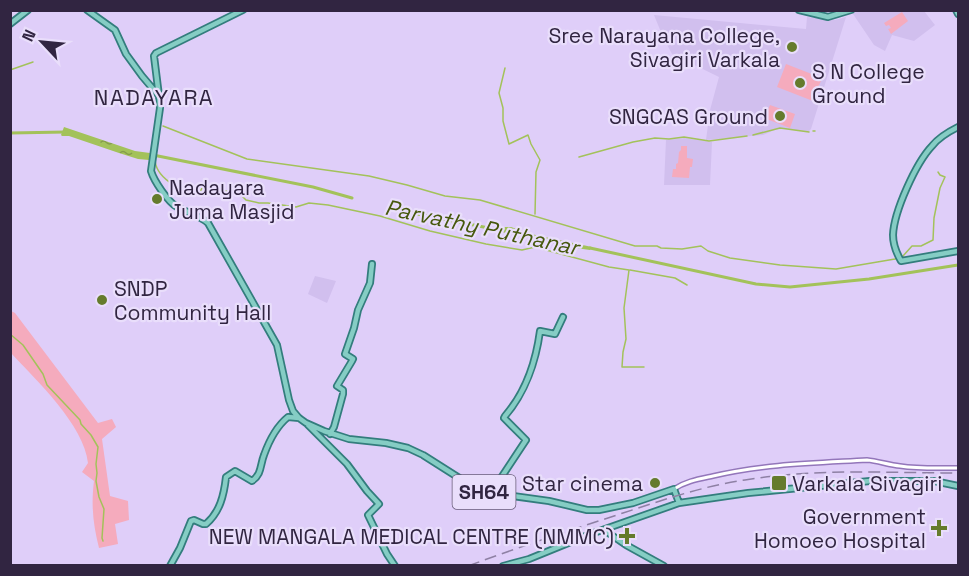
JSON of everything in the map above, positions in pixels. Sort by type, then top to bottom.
[{"type":"main road","points":[[10,24],[28,10]]},
{"type":"main road","points":[[87,10],[115,30],[126,54],[156,88]]},
{"type":"main road","points":[[156,88],[154,56],[156,53],[243,10]]},
{"type":"main road","points":[[799,10],[828,18],[851,10]]},
{"type":"main road","name":"SH64","points":[[156,88],[160,108],[151,171],[154,181],[176,206],[208,223],[277,345],[288,400],[299,418],[330,434],[399,445],[416,451],[475,488],[491,494],[549,501],[586,510],[599,510],[633,503],[674,489]]},
{"type":"main road","points":[[958,127],[930,147],[906,188],[894,223],[893,237],[901,261],[958,251]]},
{"type":"main road","points":[[330,434],[343,394],[343,390],[337,386],[353,359],[345,354],[360,304],[370,283],[372,264]]},
{"type":"main road","points":[[491,494],[526,440],[504,418],[514,406],[529,375],[540,331],[555,334],[563,316]]},
{"type":"main road","points":[[171,566],[191,521],[206,524],[217,512],[226,477],[234,471],[252,481],[257,477],[262,458],[279,427],[288,417],[299,418]]},
{"type":"main road","points":[[306,423],[347,464],[378,504],[368,515],[395,566]]},
{"type":"main road","points":[[503,566],[679,504],[748,493],[870,481],[934,481],[958,486]]},
{"type":"main road","points":[[674,489],[679,504]]},
{"type":"main road","points":[[604,530],[664,566]]},
{"type":"street","points":[[674,489],[684,482],[779,465],[878,460],[904,467],[958,468]]},
{"type":"shaded area","points":[[857,10],[924,11],[935,25],[914,41],[892,35],[885,51],[874,45],[853,14]]},
{"type":"shaded area","points":[[902,12],[908,21],[891,34],[888,29],[891,28],[884,23]]},
{"type":"shaded area","points":[[654,15],[806,29],[807,17],[835,20],[846,17],[811,129],[808,132],[779,128],[763,135],[706,140],[710,110],[719,77],[672,54]]},
{"type":"shaded area","name":"S N College Ground","points":[[786,64],[822,78],[813,101],[777,87]]},
{"type":"shaded area","name":"SNGCAS Ground","points":[[770,105],[795,114],[790,128],[764,118]]},
{"type":"shaded area","points":[[685,138],[712,142],[710,185],[664,185],[666,140]]},
{"type":"shaded area","points":[[681,146],[687,146],[687,158],[693,159],[689,178],[672,177],[673,169],[676,169],[678,163]]},
{"type":"shaded area","points":[[315,276],[336,281],[327,303],[308,294]]},
{"type":"shaded area","points":[[11,311],[15,313],[98,423],[112,419],[116,427],[102,439],[110,496],[128,501],[129,520],[115,524],[118,544],[99,548],[93,514],[94,481],[82,472],[88,463],[85,449],[58,404],[11,353]]},
{"type":"water","points":[[64,127],[135,151],[150,153],[149,160],[138,159],[69,136],[62,136]]},
{"type":"water","points":[[503,227],[592,247],[590,250],[561,246],[544,240],[503,232]]},
{"type":"waterway","points":[[10,70],[33,62]]},
{"type":"waterway","points":[[505,68],[499,93],[509,144],[528,135],[540,160],[536,172],[535,214]]},
{"type":"waterway","points":[[163,126],[247,159],[369,176],[445,196],[480,200],[635,246],[682,249],[701,246],[708,251],[730,258],[780,265],[836,269],[895,259],[903,256],[912,246],[921,246],[933,240],[934,218],[940,188],[945,177],[938,172]]},
{"type":"waterway","points":[[753,135],[780,128],[809,132]]},
{"type":"waterway","name":"Parvathy Puthanar","points":[[10,133],[66,132]]},
{"type":"waterway","points":[[579,157],[655,138],[684,137],[709,141],[747,136]]},
{"type":"waterway","name":"Parvathy Puthanar","points":[[153,155],[313,187],[352,198]]},
{"type":"waterway","points":[[155,156],[158,171],[163,177],[177,186],[199,194],[202,188],[240,194],[246,200],[259,203],[296,207],[309,203],[328,205],[486,244],[522,250],[535,247],[609,267],[629,270],[624,308],[626,339],[622,367],[644,367]]},
{"type":"waterway","name":"Parvathy Puthanar","points":[[402,211],[504,231]]},
{"type":"waterway","name":"Parvathy Puthanar","points":[[590,248],[756,284],[790,287],[869,279],[958,265]]},
{"type":"waterway","points":[[630,270],[675,278],[687,285]]},
{"type":"waterway","points":[[10,334],[23,345],[43,374],[47,385],[80,420],[98,447],[96,481],[104,509],[103,541]]},
{"type":"railway","points":[[468,566],[653,503],[729,483],[798,474],[958,473]]},
{"type":"place","name":"Sree Narayana College, Sivagiri Varkala","points":[[792,47]]},
{"type":"place","name":"S N College Ground","points":[[800,83]]},
{"type":"place","name":"SNGCAS Ground","points":[[780,116]]},
{"type":"place","name":"Nadayara Juma Masjid","points":[[157,199]]},
{"type":"place","name":"SNDP Community Hall","points":[[102,300]]},
{"type":"place","name":"Star cinema","points":[[655,483]]},
{"type":"place","name":"Varkala Sivagiri","points":[[779,483]]},
{"type":"place","name":"Government Homoeo Hospital","points":[[939,528]]},
{"type":"place","name":"NEW MANGALA MEDICAL CENTRE (NMMC)","points":[[627,536]]},
{"type":"district","name":"NADAYARA","points":[[154,97]]}]
